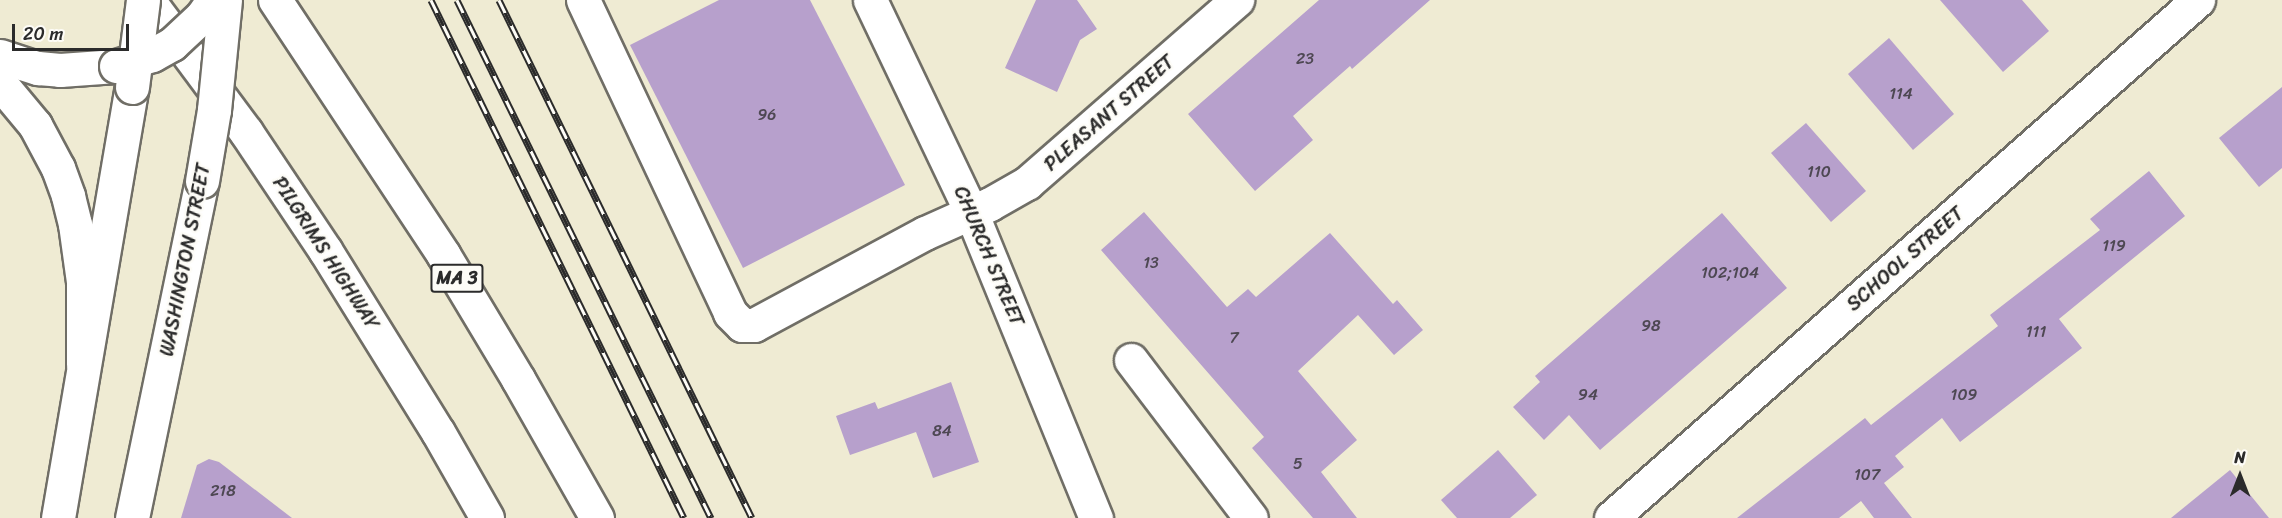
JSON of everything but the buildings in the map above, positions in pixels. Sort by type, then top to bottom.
[{"type":"main road","points":[[129,0],[205,75]]},
{"type":"main road","points":[[58,518],[128,71],[145,0]]},
{"type":"main road","name":"PILGRIMS HIGHWAY","points":[[145,0],[205,75],[273,172],[363,308],[487,518]]},
{"type":"main road","points":[[0,56],[38,68],[128,71],[187,32],[213,0]]},
{"type":"main road","name":"WASHINGTON STREET","points":[[132,518],[202,181],[214,110],[225,0]]},
{"type":"main road","name":"MA 3","points":[[275,0],[443,254],[597,518]]},
{"type":"main road","name":"PLEASANT STREET","points":[[583,0],[730,313],[742,325],[754,325],[925,234],[1009,194],[1041,172],[1237,0]]},
{"type":"main road","name":"CHURCH STREET","points":[[870,0],[971,212],[1096,518]]},
{"type":"main road","name":"SCHOOL STREET","points":[[1611,518],[2198,0]]},
{"type":"main road","points":[[0,83],[35,126],[58,168],[68,196],[75,224],[83,282],[83,364]]},
{"type":"main road","points":[[1131,360],[1251,518]]},
{"type":"railway","points":[[431,0],[684,518]]},
{"type":"railway","points":[[457,0],[711,518]]},
{"type":"railway","points":[[499,0],[752,518]]}]
